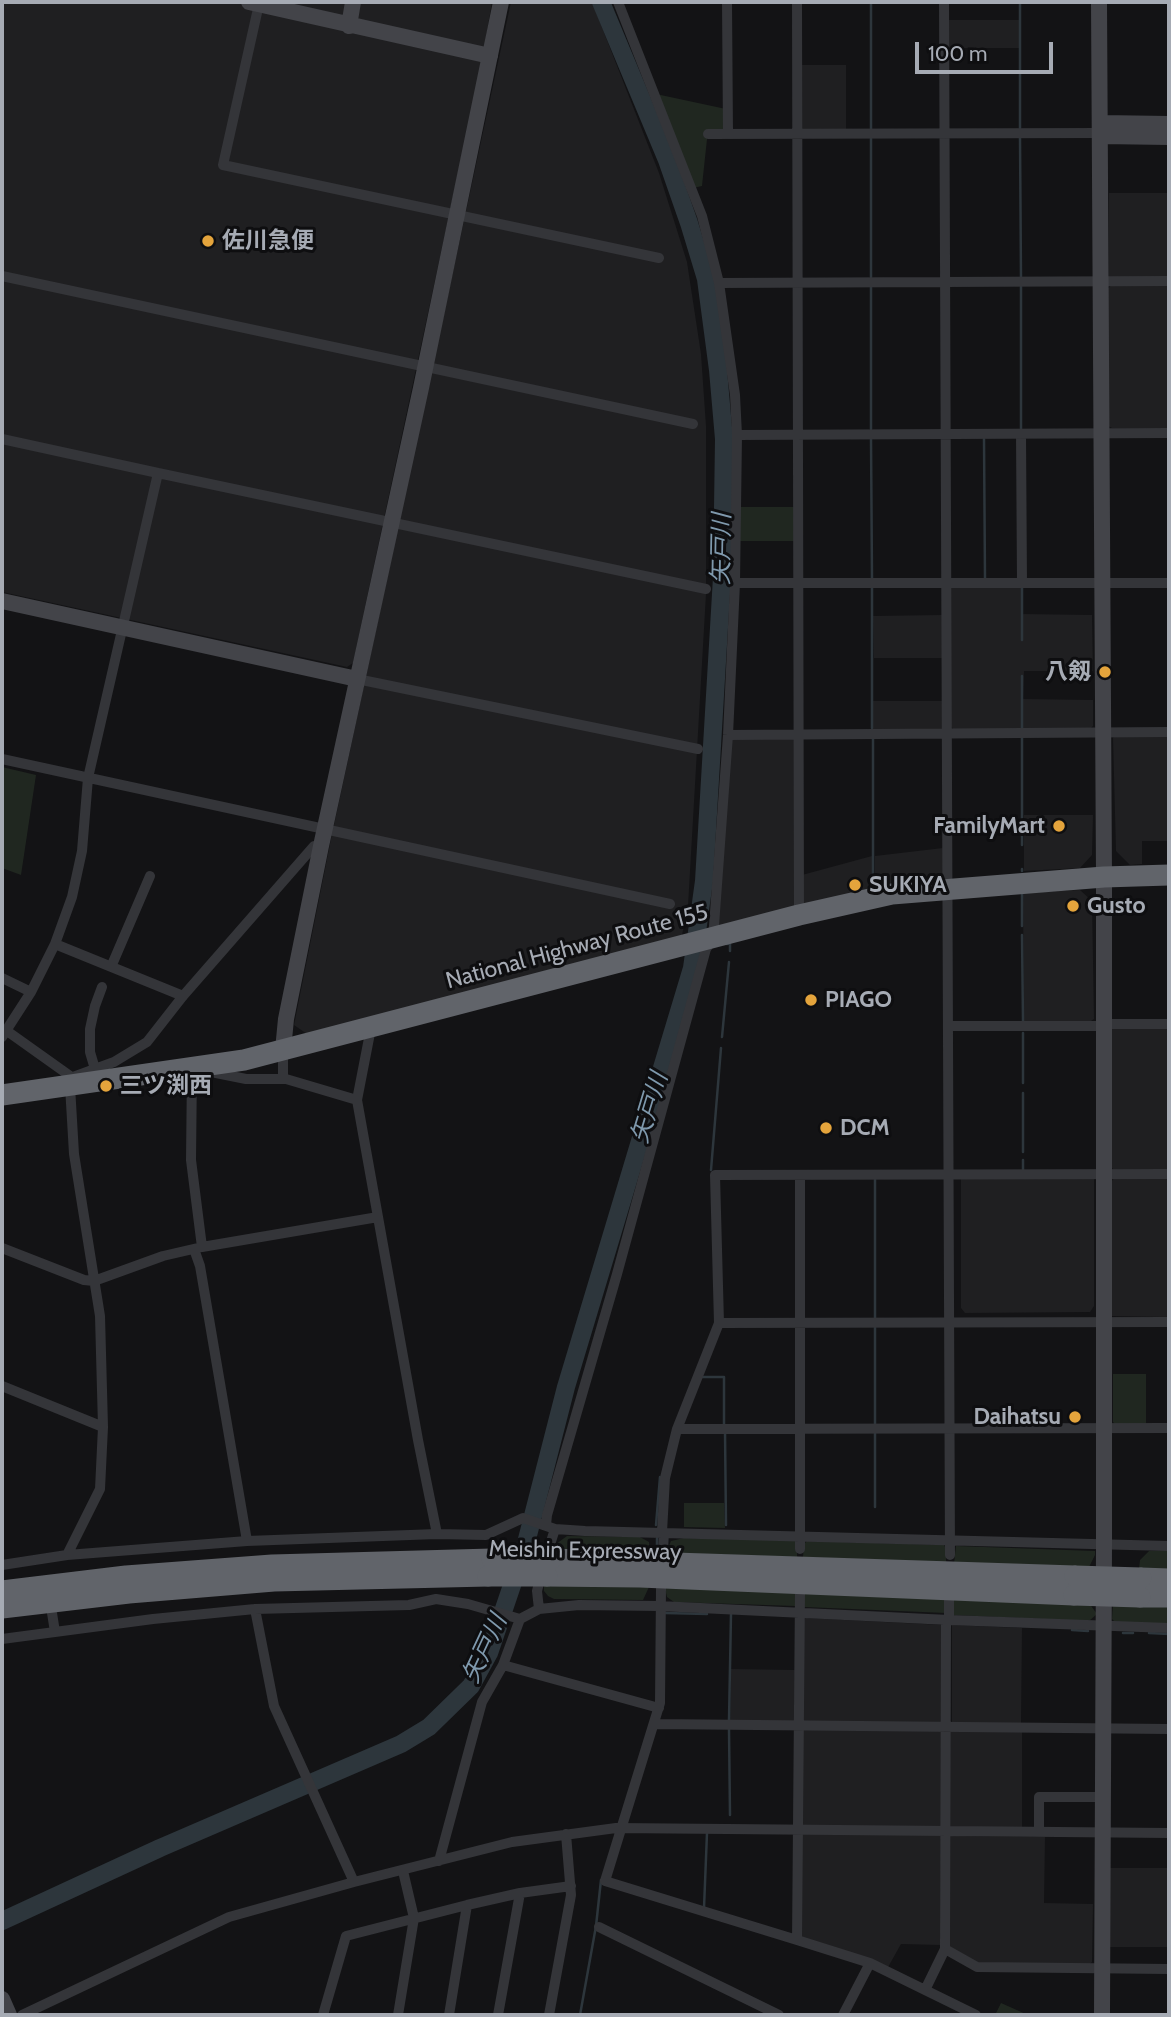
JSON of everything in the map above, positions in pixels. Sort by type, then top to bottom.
[{"type":"highway","name":"National Highway Route 155","points":[[2,1095],[72,1082],[244,1060],[799,915],[891,894],[1104,877],[1169,875]]},
{"type":"highway","name":"Meishin Expressway","points":[[2,1591],[126,1576],[272,1565],[549,1568],[1141,1588],[1169,1597]]},
{"type":"highway","name":"Meishin Expressway","points":[[2,1608],[129,1593],[274,1581],[490,1568]]},
{"type":"highway","name":"Meishin Expressway","points":[[1141,1588],[1169,1579]]},
{"type":"street","points":[[349,26],[353,2]]},
{"type":"street","points":[[283,1079],[286,1019],[321,846],[426,365],[501,2]]},
{"type":"street","points":[[539,1609],[537,1591],[549,1526],[547,1515],[711,939],[728,735],[737,435],[735,395],[719,283],[702,216],[618,2]]},
{"type":"street","points":[[727,2],[728,134]]},
{"type":"street","points":[[797,2],[799,915]]},
{"type":"street","points":[[944,2],[950,1555]]},
{"type":"street","points":[[1099,2],[1104,877],[1102,2015]]},
{"type":"street","points":[[490,56],[254,3],[223,165],[660,258]]},
{"type":"street","points":[[708,134],[1101,131],[1169,124]]},
{"type":"street","points":[[1101,131],[1169,137]]},
{"type":"street","points":[[2,276],[693,424]]},
{"type":"street","points":[[719,283],[1169,281]]},
{"type":"street","points":[[737,435],[1169,433]]},
{"type":"street","points":[[1021,434],[1022,583]]},
{"type":"street","points":[[2,439],[706,589]]},
{"type":"street","points":[[72,1082],[4,1034],[32,992],[55,944],[72,897],[82,851],[88,778],[158,473]]},
{"type":"street","points":[[734,583],[1169,583]]},
{"type":"street","points":[[2,601],[698,749]]},
{"type":"street","points":[[728,735],[1169,732]]},
{"type":"street","points":[[2,759],[670,904]]},
{"type":"street","points":[[72,1082],[94,1069],[114,1062],[147,1042],[183,996],[314,846],[321,846]]},
{"type":"street","points":[[111,967],[150,876]]},
{"type":"street","points":[[55,944],[183,996]]},
{"type":"street","points":[[2,978],[32,992]]},
{"type":"street","points":[[94,1069],[90,1052],[90,1029],[94,1006],[102,987]]},
{"type":"street","points":[[948,1026],[1169,1024]]},
{"type":"street","points":[[371,1028],[357,1100],[445,1549]]},
{"type":"street","points":[[247,1541],[198,1248],[191,1160],[198,1068],[212,1074],[246,1079],[283,1079],[357,1100]]},
{"type":"street","points":[[67,1555],[100,1489],[103,1427],[100,1316],[74,1154],[72,1082]]},
{"type":"street","points":[[663,1550],[664,1478],[677,1429],[719,1323],[715,1175],[1169,1174]]},
{"type":"street","points":[[800,1175],[800,1549]]},
{"type":"street","points":[[2,1248],[84,1280],[94,1281],[163,1256],[198,1248],[378,1217]]},
{"type":"street","points":[[719,1323],[1169,1322]]},
{"type":"street","points":[[2,1385],[103,1427]]},
{"type":"street","points":[[677,1429],[1169,1428]]},
{"type":"street","points":[[2,1564],[45,1563],[67,1555],[247,1541],[486,1535],[523,1518],[549,1526],[663,1532],[1169,1546]]},
{"type":"street","points":[[436,1599],[438,1587]]},
{"type":"street","points":[[660,1588],[659,1708],[605,1881],[870,1963],[976,2015]]},
{"type":"street","points":[[797,1940],[800,1592]]},
{"type":"street","points":[[925,1990],[945,1949],[949,1598]]},
{"type":"street","points":[[2,1639],[255,1609],[409,1605],[436,1599],[468,1604],[518,1619],[539,1609],[579,1605],[660,1606],[1169,1628]]},
{"type":"street","points":[[255,1609],[274,1706],[354,1882]]},
{"type":"street","points":[[52,1613],[55,1632]]},
{"type":"street","points":[[439,1861],[482,1702],[503,1665],[518,1619]]},
{"type":"street","points":[[503,1665],[659,1708]]},
{"type":"street","points":[[654,1724],[1169,1729]]},
{"type":"street","points":[[1039,1832],[1039,1797],[1103,1797]]},
{"type":"street","points":[[22,2015],[229,1917],[512,1842],[621,1828],[1169,1833]]},
{"type":"street","points":[[549,2015],[571,1886],[566,1834]]},
{"type":"street","points":[[398,2015],[414,1918],[403,1871]]},
{"type":"street","points":[[323,2015],[346,1936],[520,1893],[571,1886]]},
{"type":"street","points":[[498,2015],[520,1893]]},
{"type":"street","points":[[449,2015],[467,1905]]},
{"type":"street","points":[[599,1927],[779,2015]]},
{"type":"street","points":[[945,1949],[976,1967],[1169,1969]]},
{"type":"street","points":[[843,2015],[870,1963]]},
{"type":"street","points":[[2,1999],[9,2015]]},
{"type":"shaded area","points":[[2,2],[492,2],[482,61],[353,663],[347,667],[2,592]]},
{"type":"shaded area","points":[[511,2],[592,2],[659,173],[687,262],[701,354],[706,426],[706,594],[688,906],[681,940],[307,1034],[294,1025],[331,839]]},
{"type":"shaded area","points":[[948,20],[1019,20],[1019,48],[948,48]]},
{"type":"shaded area","points":[[799,65],[846,65],[846,131],[801,131]]},
{"type":"shaded area","points":[[656,94],[726,109],[726,131],[708,136],[707,139],[702,186],[693,188]]},
{"type":"shaded area","points":[[1109,193],[1169,193],[1169,279],[1109,279]]},
{"type":"shaded area","points":[[1112,285],[1169,285],[1169,428],[1108,426],[1108,288]]},
{"type":"shaded area","points":[[740,507],[794,507],[794,541],[740,541]]},
{"type":"shaded area","points":[[951,586],[1021,587],[1021,614],[1092,615],[1093,671],[1024,671],[1023,699],[1093,700],[1093,726],[1090,729],[953,729],[950,725]]},
{"type":"shaded area","points":[[942,615],[943,658],[874,658],[873,616]]},
{"type":"shaded area","points":[[873,701],[943,701],[943,730],[873,729]]},
{"type":"shaded area","points":[[1115,735],[1169,736],[1169,841],[1142,841],[1142,864],[1130,865],[1116,851]]},
{"type":"shaded area","points":[[731,738],[794,738],[794,907],[718,927]]},
{"type":"shaded area","points":[[2,767],[36,775],[21,875],[2,868]]},
{"type":"shaded area","points":[[1024,815],[1093,815],[1092,855],[1080,868],[1024,871]]},
{"type":"shaded area","points":[[943,848],[943,880],[875,889],[875,856]]},
{"type":"shaded area","points":[[872,856],[872,890],[802,907],[802,875]]},
{"type":"shaded area","points":[[1080,890],[1092,901],[1094,1019],[1024,1022],[1023,893]]},
{"type":"shaded area","points":[[1169,1027],[1169,1170],[1113,1169],[1111,1029]]},
{"type":"shaded area","points":[[1114,1178],[1169,1178],[1169,1317],[1111,1316],[1111,1182]]},
{"type":"shaded area","points":[[961,1179],[1094,1179],[1094,1306],[1090,1312],[965,1313],[961,1308]]},
{"type":"shaded area","points":[[1113,1374],[1146,1374],[1146,1424],[1113,1422]]},
{"type":"shaded area","points":[[684,1503],[724,1503],[725,1528],[684,1527]]},
{"type":"shaded area","points":[[567,1536],[640,1537],[649,1542],[650,1553],[554,1551],[556,1544]]},
{"type":"shaded area","points":[[684,1538],[795,1540],[797,1557],[666,1553],[671,1541]]},
{"type":"shaded area","points":[[807,1541],[944,1545],[946,1563],[803,1557],[804,1544]]},
{"type":"shaded area","points":[[956,1546],[1095,1551],[1095,1555],[1089,1567],[954,1564]]},
{"type":"shaded area","points":[[1149,1551],[1169,1551],[1169,1570],[1139,1569],[1140,1560]]},
{"type":"shaded area","points":[[544,1585],[649,1587],[643,1600],[554,1599],[544,1591]]},
{"type":"shaded area","points":[[665,1588],[796,1591],[795,1606],[674,1602],[667,1597]]},
{"type":"shaded area","points":[[803,1591],[947,1597],[946,1613],[804,1607]]},
{"type":"shaded area","points":[[952,1598],[1089,1603],[1097,1614],[1089,1621],[953,1615]]},
{"type":"shaded area","points":[[1113,1604],[1169,1607],[1169,1624],[1115,1622],[1112,1619]]},
{"type":"shaded area","points":[[806,1618],[943,1625],[941,1724],[802,1722],[803,1621]]},
{"type":"shaded area","points":[[952,1625],[1022,1628],[1021,1723],[952,1723]]},
{"type":"shaded area","points":[[731,1669],[795,1670],[794,1722],[730,1721]]},
{"type":"shaded area","points":[[802,1729],[944,1731],[942,1828],[800,1826]]},
{"type":"shaded area","points":[[950,1730],[1022,1730],[1022,1828],[950,1828]]},
{"type":"shaded area","points":[[801,1833],[941,1835],[940,1945],[901,1944],[887,1969],[799,1937]]},
{"type":"shaded area","points":[[950,1836],[1045,1837],[1044,1903],[1093,1904],[1092,1962],[1089,1965],[977,1964],[949,1947]]},
{"type":"shaded area","points":[[1110,1868],[1169,1868],[1169,1947],[1110,1947]]},
{"type":"shaded area","points":[[1001,2003],[1028,2015],[995,2015]]},
{"type":"waterway","name":"矢戸川","points":[[2,1921],[160,1848],[401,1744],[429,1727],[471,1686],[489,1653],[525,1547],[566,1387],[692,968],[704,881],[722,577],[724,439],[706,279],[667,160],[601,2]]},
{"type":"waterway","points":[[871,2],[871,130]]},
{"type":"waterway","points":[[1020,2],[1020,129]]},
{"type":"waterway","points":[[871,137],[871,277]]},
{"type":"waterway","points":[[1020,138],[1021,278]]},
{"type":"waterway","points":[[871,286],[871,429]]},
{"type":"waterway","points":[[1021,286],[1021,429]]},
{"type":"waterway","points":[[871,439],[872,579]]},
{"type":"waterway","points":[[984,439],[985,579]]},
{"type":"waterway","points":[[1022,587],[1022,640]]},
{"type":"waterway","points":[[872,588],[872,728]]},
{"type":"waterway","points":[[1022,676],[1022,728]]},
{"type":"waterway","points":[[873,737],[873,887]]},
{"type":"waterway","points":[[1022,737],[1022,845]]},
{"type":"waterway","points":[[1022,894],[1022,926]]},
{"type":"waterway","points":[[1022,935],[1023,1021]]},
{"type":"waterway","points":[[727,944],[730,943],[730,951]]},
{"type":"waterway","points":[[722,1037],[729,962]]},
{"type":"waterway","points":[[1023,1033],[1023,1083]]},
{"type":"waterway","points":[[711,1170],[721,1048]]},
{"type":"waterway","points":[[1023,1093],[1023,1152]]},
{"type":"waterway","points":[[1023,1160],[1023,1170]]},
{"type":"waterway","points":[[875,1179],[875,1319]]},
{"type":"waterway","points":[[875,1327],[875,1424]]},
{"type":"waterway","points":[[701,1377],[724,1377],[724,1424]]},
{"type":"waterway","points":[[725,1431],[726,1525]]},
{"type":"waterway","points":[[875,1433],[875,1507]]},
{"type":"waterway","points":[[656,1525],[660,1477]]},
{"type":"waterway","points":[[657,1538],[657,1550]]},
{"type":"waterway","points":[[665,1613],[707,1614]]},
{"type":"waterway","points":[[729,1720],[731,1614]]},
{"type":"waterway","points":[[1072,1630],[1088,1631]]},
{"type":"waterway","points":[[1123,1633],[1133,1633]]},
{"type":"waterway","points":[[1149,1633],[1169,1634]]},
{"type":"waterway","points":[[729,1729],[730,1815]]},
{"type":"waterway","points":[[704,1908],[707,1833]]},
{"type":"waterway","points":[[580,2015],[596,1926],[601,1880]]},
{"type":"place","name":"佐川急便","points":[[208,241]]},
{"type":"place","name":"八剱","points":[[1105,672]]},
{"type":"place","name":"FamilyMart","points":[[1059,826]]},
{"type":"place","name":"SUKIYA","points":[[855,885]]},
{"type":"place","name":"Gusto","points":[[1073,906]]},
{"type":"place","name":"PIAGO","points":[[811,1000]]},
{"type":"place","name":"三ツ渕西","points":[[106,1086]]},
{"type":"place","name":"DCM","points":[[826,1128]]},
{"type":"place","name":"Daihatsu","points":[[1075,1417]]}]
